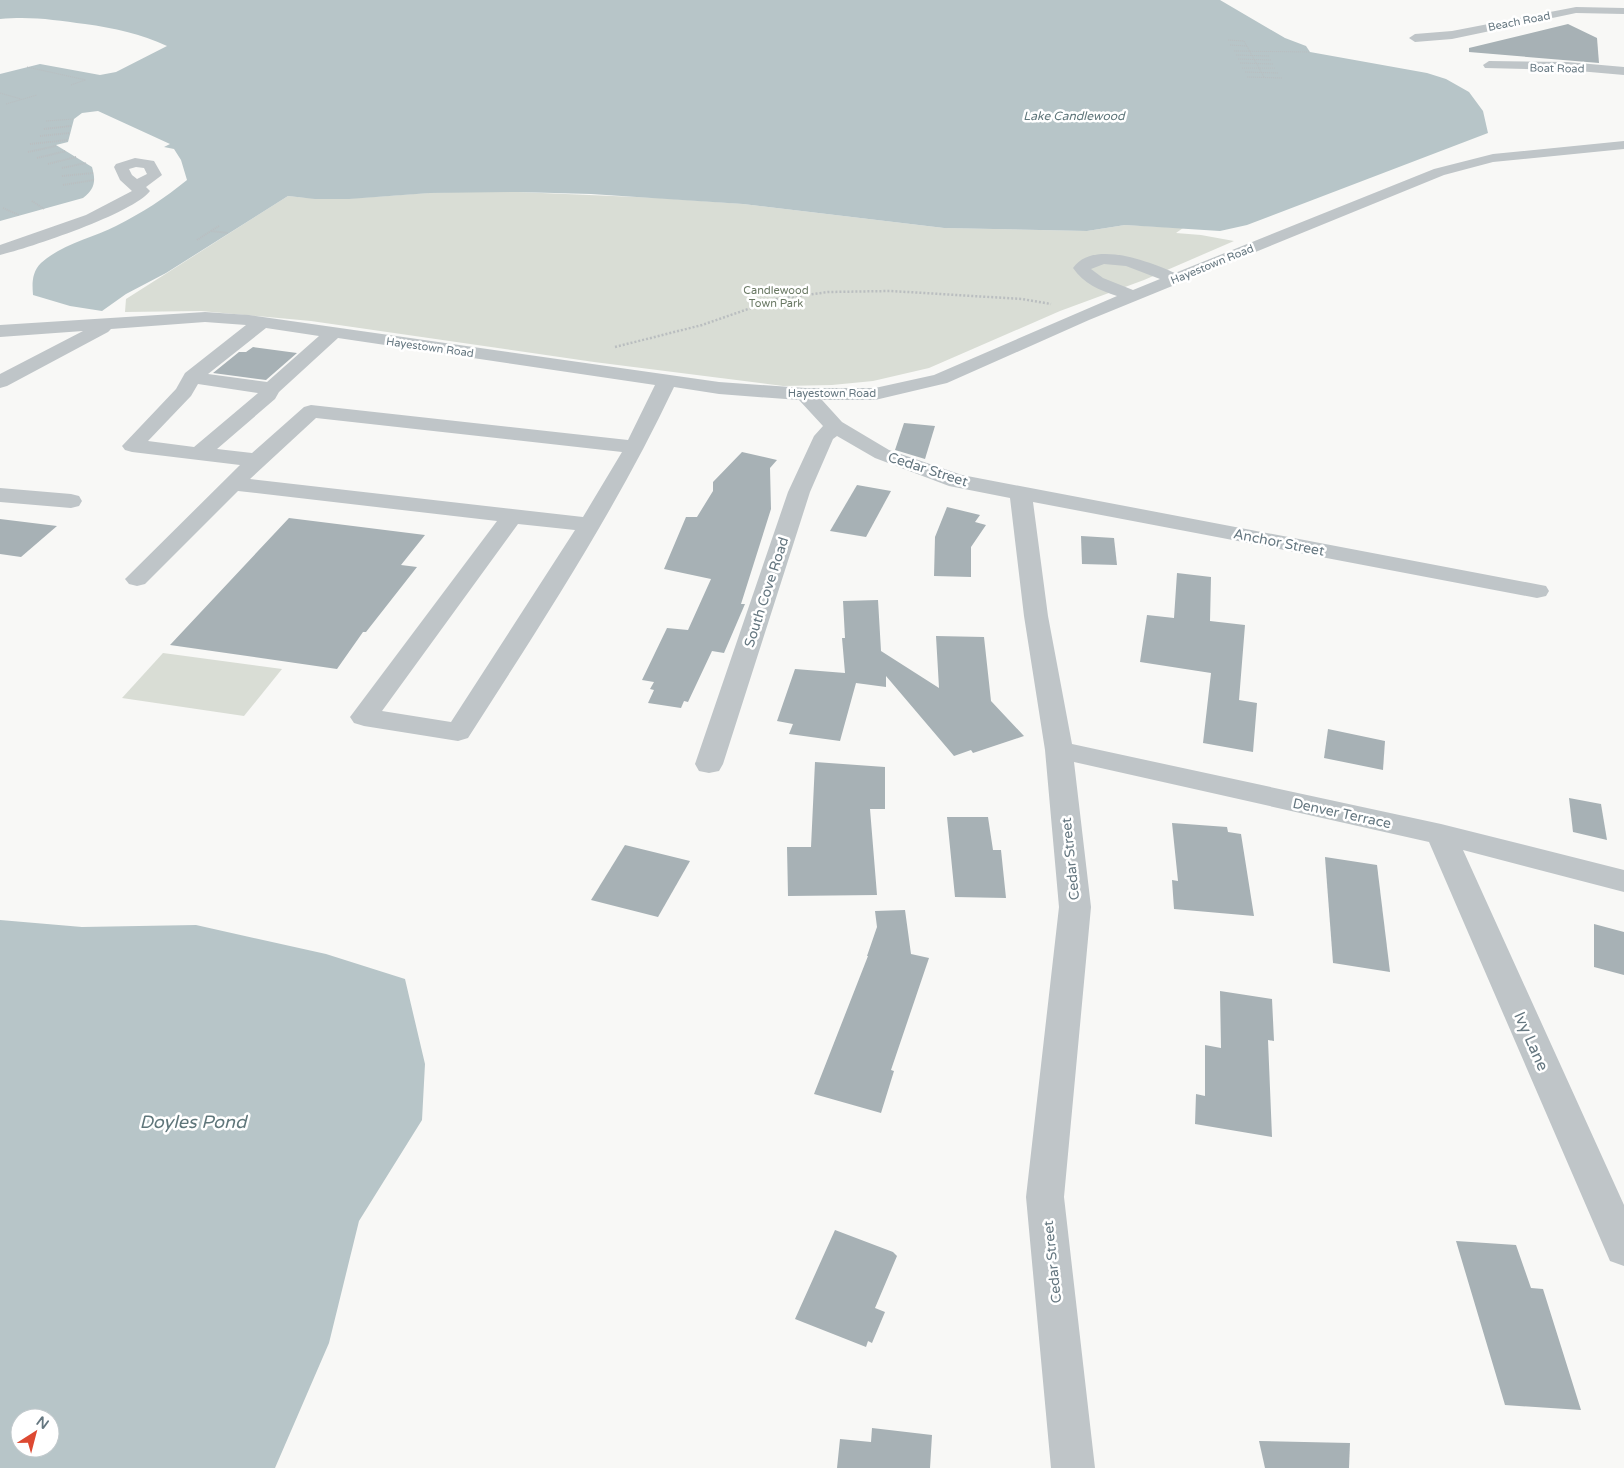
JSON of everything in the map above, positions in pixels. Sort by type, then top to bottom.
[{"type":"street","name":"Beach Road","points":[[1414,38],[1452,35],[1576,10],[1624,12]]},
{"type":"street","name":"Boat Road","points":[[1489,65],[1567,66],[1624,71]]},
{"type":"street","name":"Hayestown Road","points":[[0,331],[205,317],[262,322],[719,388],[805,394],[875,394],[932,381],[1083,316],[1439,172],[1493,158],[1624,145]]},
{"type":"street","points":[[0,250],[98,215],[128,201],[142,191],[136,186]]},
{"type":"street","points":[[1134,296],[1085,275],[1081,268],[1089,261],[1121,259],[1176,279]]},
{"type":"street","points":[[1111,286],[1138,281],[1150,274],[1150,269]]},
{"type":"street","points":[[0,382],[112,322]]},
{"type":"street","points":[[257,460],[132,446],[184,392],[192,377],[262,322]]},
{"type":"street","points":[[198,454],[268,396],[271,389],[334,332]]},
{"type":"street","points":[[192,377],[271,389]]},
{"type":"street","points":[[512,516],[364,717],[458,732],[590,525],[635,447],[667,382]]},
{"type":"street","name":"Cedar Street","points":[[805,394],[835,426],[882,454],[957,481],[1021,494],[1036,616],[1059,750],[1075,907],[1045,1198],[1073,1468]]},
{"type":"street","points":[[137,579],[232,484],[311,411],[635,447]]},
{"type":"street","name":"South Cove Road","points":[[709,764],[799,492],[824,436],[835,426]]},
{"type":"street","points":[[232,484],[590,525]]},
{"type":"street","name":"Anchor Street","points":[[1021,494],[1537,591]]},
{"type":"street","points":[[0,495],[71,501]]},
{"type":"street","name":"Denver Terrace","points":[[1059,750],[1441,834],[1624,881]]},
{"type":"street","name":"Ivy Lane","points":[[1441,834],[1624,1248]]},
{"type":"path","points":[[1228,41],[1244,41],[1264,77]]},
{"type":"path","points":[[1230,45],[1246,44]]},
{"type":"path","points":[[1234,51],[1309,52]]},
{"type":"path","points":[[1236,55],[1269,56]]},
{"type":"path","points":[[1238,59],[1270,60]]},
{"type":"path","points":[[1240,63],[1273,64]]},
{"type":"path","points":[[27,67],[86,80],[71,85]]},
{"type":"path","points":[[1242,68],[1275,68]]},
{"type":"path","points":[[1245,72],[1278,73]]},
{"type":"path","points":[[1247,77],[1282,78]]},
{"type":"path","points":[[0,93],[22,100]]},
{"type":"path","points":[[6,104],[37,95]]},
{"type":"path","points":[[46,121],[74,119]]},
{"type":"path","points":[[44,128],[72,126]]},
{"type":"path","points":[[40,136],[70,133]]},
{"type":"path","points":[[30,144],[68,140]]},
{"type":"path","points":[[28,152],[56,146]]},
{"type":"path","points":[[38,158],[66,151]]},
{"type":"path","points":[[48,164],[76,157]]},
{"type":"path","points":[[62,168],[86,163]]},
{"type":"path","points":[[62,176],[94,173]]},
{"type":"path","points":[[63,185],[94,180]]},
{"type":"path","points":[[32,201],[44,208]]},
{"type":"path","points":[[4,208],[19,215]]},
{"type":"path","points":[[197,240],[219,226]]},
{"type":"path","points":[[211,232],[228,234]]},
{"type":"path","points":[[586,370],[608,349],[702,325],[777,299],[828,292],[891,291],[1022,299],[1047,302],[1083,316]]},
{"type":"green space","name":"Candlewood Town Park","points":[[440,192],[518,192],[660,198],[743,204],[944,228],[1087,231],[1125,225],[1183,228],[1176,233],[1234,241],[1144,280],[1060,311],[929,368],[873,381],[832,385],[783,386],[594,362],[311,321],[201,311],[125,312],[126,299],[288,196],[342,198]]},
{"type":"green space","points":[[163,653],[282,669],[244,716],[122,698]]},
{"type":"water","name":"Lake Candlewood","points":[[0,0],[1220,0],[1285,38],[1306,46],[1310,52],[1427,73],[1446,79],[1469,92],[1483,111],[1488,133],[1247,225],[1220,231],[1125,225],[1087,231],[944,228],[743,204],[591,194],[518,192],[430,193],[349,199],[315,199],[288,196],[166,273],[126,294],[102,311],[70,306],[33,295],[33,282],[36,270],[49,256],[126,221],[179,187],[187,180],[181,160],[174,149],[164,147],[170,144],[98,111],[82,113],[74,119],[68,142],[56,145],[92,167],[94,184],[90,191],[83,198],[0,221],[0,74],[40,64],[100,75],[116,72],[167,46],[137,35],[96,26],[43,19],[0,19]]},
{"type":"water","name":"Doyles Pond","points":[[0,920],[82,927],[196,925],[326,954],[405,979],[425,1064],[422,1120],[359,1221],[329,1343],[275,1468],[0,1468]]},
{"type":"building","points":[[1568,24],[1597,38],[1599,63],[1469,52],[1469,48]]},
{"type":"building","points":[[253,347],[297,353],[266,380],[213,373],[239,352],[246,352]]},
{"type":"building","points":[[904,423],[935,426],[925,459],[895,450]]},
{"type":"building","points":[[742,452],[777,460],[770,468],[771,509],[741,604],[745,604],[724,653],[712,651],[688,702],[684,701],[681,708],[648,703],[654,690],[650,689],[654,682],[642,680],[667,628],[688,630],[711,579],[664,569],[686,517],[697,517],[713,491],[713,482]]},
{"type":"building","points":[[857,485],[891,491],[866,537],[830,531]]},
{"type":"building","points":[[947,507],[980,515],[975,522],[986,525],[971,547],[971,577],[934,576],[935,537]]},
{"type":"building","points":[[289,518],[425,535],[401,565],[417,567],[366,632],[363,632],[337,669],[170,645]]},
{"type":"building","points":[[0,519],[57,526],[21,557],[0,554]]},
{"type":"building","points":[[1081,536],[1114,538],[1117,565],[1082,564]]},
{"type":"building","points":[[1177,573],[1211,577],[1210,621],[1245,625],[1239,700],[1257,703],[1253,752],[1203,743],[1211,673],[1140,662],[1147,615],[1174,618]]},
{"type":"building","points":[[878,600],[881,651],[939,688],[936,636],[984,637],[991,701],[1024,736],[973,753],[971,750],[954,756],[886,676],[886,687],[856,683],[840,741],[789,734],[793,724],[777,721],[795,669],[845,673],[842,638],[845,638],[843,601]]},
{"type":"building","points":[[1328,729],[1385,741],[1383,770],[1324,758]]},
{"type":"building","points":[[815,762],[885,767],[885,809],[870,809],[877,895],[788,896],[787,847],[811,847]]},
{"type":"building","points":[[1569,798],[1601,804],[1607,840],[1573,832]]},
{"type":"building","points":[[947,817],[988,817],[993,850],[1001,850],[1006,898],[955,897]]},
{"type":"building","points":[[1172,823],[1227,827],[1228,832],[1241,834],[1254,916],[1174,909],[1172,880],[1178,881]]},
{"type":"building","points":[[625,845],[690,861],[658,917],[591,900]]},
{"type":"building","points":[[1325,857],[1377,865],[1390,972],[1333,963]]},
{"type":"building","points":[[905,910],[911,954],[929,958],[891,1070],[894,1071],[881,1113],[814,1094],[868,956],[877,927],[875,911]]},
{"type":"building","points":[[1594,924],[1624,932],[1624,975],[1594,967]]},
{"type":"building","points":[[1220,991],[1272,999],[1274,1041],[1268,1040],[1272,1137],[1195,1124],[1196,1094],[1205,1096],[1205,1045],[1221,1048]]},
{"type":"building","points":[[835,1230],[893,1252],[897,1256],[875,1308],[885,1312],[872,1343],[868,1341],[866,1347],[795,1319]]},
{"type":"building","points":[[1456,1241],[1516,1245],[1531,1288],[1543,1289],[1581,1410],[1505,1405]]},
{"type":"building","points":[[872,1428],[932,1435],[930,1468],[837,1468],[840,1439],[871,1442]]},
{"type":"building","points":[[1259,1441],[1350,1443],[1349,1468],[1265,1468]]}]
